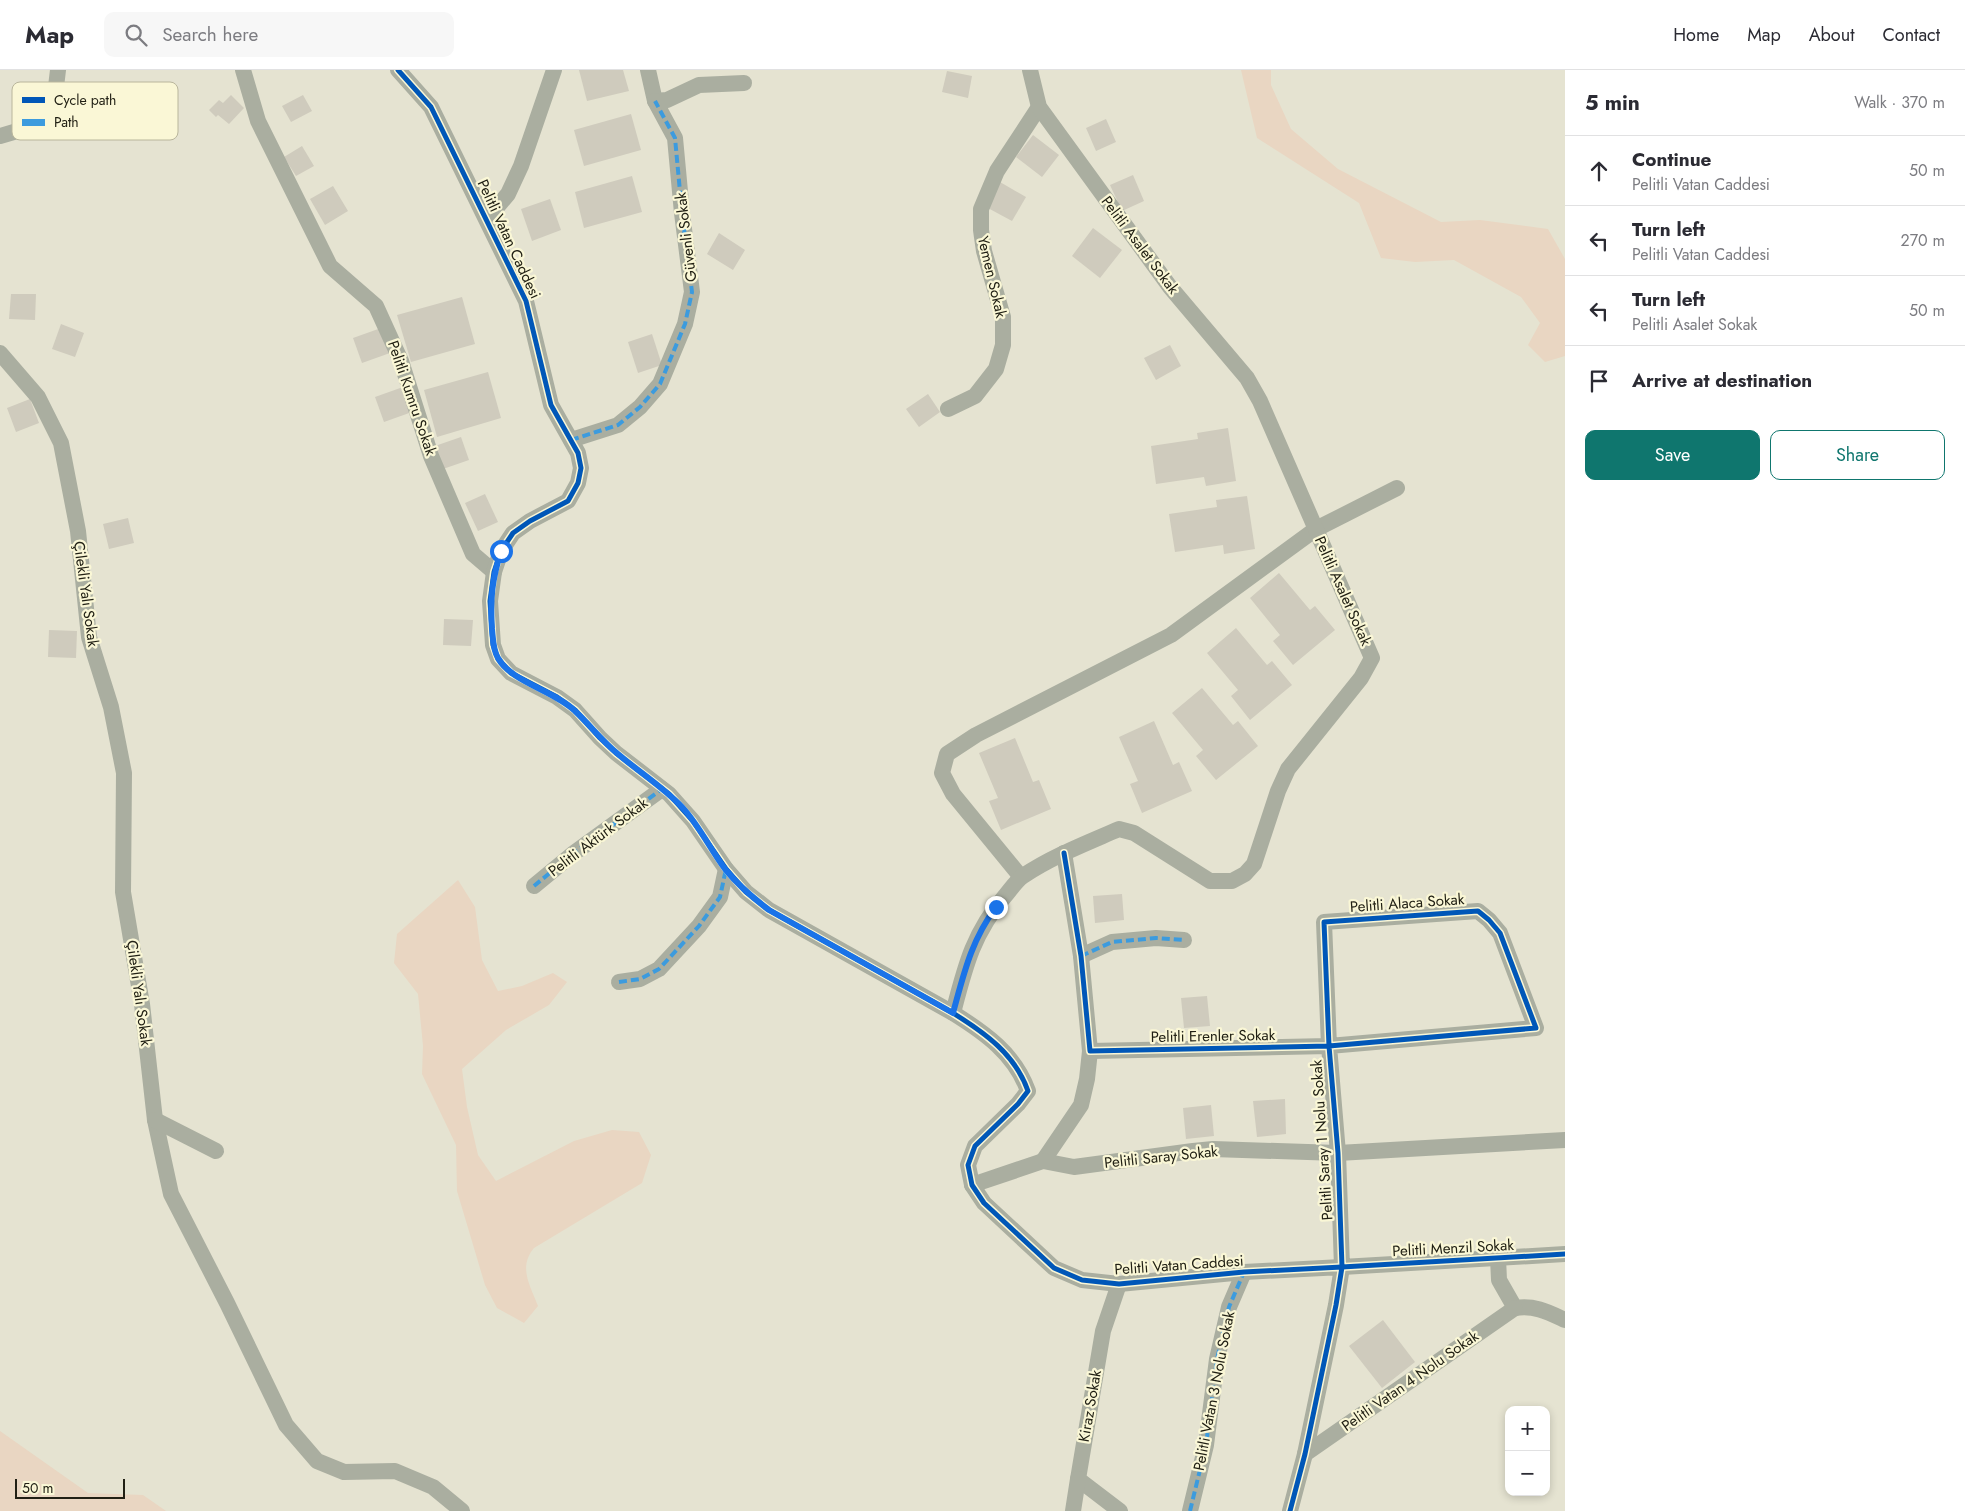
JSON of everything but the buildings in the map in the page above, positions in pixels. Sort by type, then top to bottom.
[{"type":"street","name":"Pelitli Kumru Sokak","points":[[243,70],[258,121],[330,266],[376,306],[402,361],[431,456],[473,554],[494,572]]},
{"type":"street","name":"Pelitli Vatan Caddesi","points":[[398,70],[431,107],[526,300],[551,404],[578,453],[581,468],[578,483],[568,501],[530,521],[513,533],[501,551],[494,572],[490,601],[493,645],[498,659],[511,673],[557,697],[575,710],[600,738],[683,808],[726,869],[746,892],[769,910],[953,1013],[977,1029],[1008,1055],[1024,1078],[1028,1091],[1018,1104],[974,1146],[968,1165],[972,1185],[984,1203],[1054,1268],[1082,1280],[1119,1284],[1244,1272],[1342,1266]]},
{"type":"street","points":[[487,219],[508,194],[521,166],[554,70]]},
{"type":"street","name":"Güvenli Sokak","points":[[571,440],[618,425],[640,407],[660,384],[685,324],[692,292],[675,138],[655,101],[648,70]]},
{"type":"street","name":"Pelitli Asalet Sokak","points":[[953,1013],[971,950],[981,928],[1021,877],[1064,854],[1120,829],[1134,833],[1210,881],[1232,881],[1245,874],[1254,864],[1278,791],[1288,768],[1361,678],[1372,658],[1260,401],[1247,378],[1170,287],[1039,107],[1030,70]]},
{"type":"street","points":[[655,101],[667,100],[699,85],[744,84]]},
{"type":"street","name":"Yemen Sokak","points":[[948,409],[975,396],[996,368],[1003,344],[1002,317],[984,251],[981,209],[998,171],[1039,107]]},
{"type":"street","points":[[0,136],[12,132]]},
{"type":"street","name":"Çilekli Yalı Sokak","points":[[0,353],[38,397],[61,443],[78,531],[89,637],[111,707],[124,773],[123,892],[142,1004],[155,1120],[171,1194],[227,1303],[286,1425],[317,1461],[344,1472],[395,1471],[433,1488],[462,1511]]},
{"type":"street","points":[[1021,877],[953,794],[942,773],[947,754],[976,735],[1172,635],[1316,529],[1397,488]]},
{"type":"street","name":"Pelitli Aktürk Sokak","points":[[534,886],[662,789]]},
{"type":"street","points":[[1043,1161],[1081,1104],[1087,1079],[1090,1051],[1081,956],[1064,854]]},
{"type":"street","points":[[619,982],[640,978],[659,969],[698,926],[720,897],[726,869]]},
{"type":"street","name":"Pelitli Alaca Sokak","points":[[1324,922],[1478,911],[1500,933],[1536,1028]]},
{"type":"street","name":"Pelitli Saray 1 Nolu Sokak","points":[[1324,922],[1329,1046],[1338,1153],[1342,1266]]},
{"type":"street","points":[[1081,956],[1112,942],[1156,938],[1184,940]]},
{"type":"street","name":"Pelitli Erenler Sokak","points":[[1090,1051],[1329,1046],[1536,1028]]},
{"type":"street","points":[[155,1120],[216,1151]]},
{"type":"street","name":"Pelitli Saray Sokak","points":[[972,1185],[1043,1161],[1074,1167],[1193,1150],[1338,1153],[1565,1140]]},
{"type":"street","name":"Pelitli Menzil Sokak","points":[[1342,1266],[1565,1254]]},
{"type":"street","points":[[1498,1258],[1500,1280],[1515,1308],[1528,1306],[1544,1309],[1565,1320]]},
{"type":"street","points":[[1290,1511],[1305,1454],[1336,1305],[1342,1266]]},
{"type":"street","name":"Pelitli Vatan 3 Nolu Sokak","points":[[1190,1511],[1206,1445],[1219,1351],[1229,1307],[1244,1272]]},
{"type":"street","name":"Kiraz Sokak","points":[[1073,1511],[1103,1331],[1119,1284]]},
{"type":"street","name":"Pelitli Vatan 4 Nolu Sokak","points":[[1305,1454],[1515,1308]]},
{"type":"street","points":[[1078,1479],[1120,1511]]},
{"type":"shaded area","points":[[1241,70],[1271,70],[1271,85],[1291,129],[1338,169],[1441,222],[1480,220],[1548,229],[1565,259],[1565,356],[1545,362],[1528,345],[1540,323],[1521,297],[1454,260],[1415,262],[1381,258],[1359,203],[1257,138]]},
{"type":"shaded area","points":[[458,880],[475,907],[482,960],[498,991],[522,986],[553,973],[567,982],[549,1005],[506,1030],[462,1069],[467,1107],[478,1155],[496,1181],[574,1141],[612,1130],[639,1132],[651,1155],[642,1183],[534,1248],[529,1255],[526,1269],[538,1306],[524,1323],[497,1308],[485,1285],[457,1191],[456,1145],[422,1074],[423,1046],[418,994],[394,963],[397,934]]},
{"type":"shaded area","points":[[0,1431],[88,1493],[143,1495],[166,1511],[0,1511]]},
{"type":"marked path","points":[[571,440],[618,425],[640,407],[660,384],[685,324],[692,292],[675,138],[655,101]]},
{"type":"marked path","points":[[534,886],[574,853],[662,789]]},
{"type":"marked path","points":[[619,982],[640,979],[659,969],[699,926],[720,897],[726,869]]},
{"type":"marked path","points":[[1081,956],[1112,942],[1156,938],[1184,940]]},
{"type":"marked path","points":[[1190,1511],[1206,1445],[1217,1359],[1229,1307],[1244,1272]]},
{"type":"cycle path","points":[[398,70],[431,107],[526,301],[551,405],[578,453],[581,468],[578,483],[568,501],[530,521],[513,533],[501,551],[494,572],[490,601],[493,645],[498,659],[511,673],[557,697],[575,710],[616,753],[669,794],[693,821],[726,869],[746,892],[769,910],[953,1013],[976,1028],[1007,1055],[1028,1091],[1018,1104],[975,1146],[968,1165],[972,1185],[984,1203],[1054,1268],[1082,1280],[1119,1284],[1244,1272],[1342,1267],[1305,1454],[1290,1511]]},
{"type":"cycle path","points":[[1064,853],[1081,956],[1090,1051],[1329,1046],[1536,1028],[1500,933],[1478,911],[1324,922],[1329,1046],[1338,1153],[1342,1267],[1565,1254]]},
{"type":"route","points":[[501,551],[494,572],[490,601],[493,645],[498,659],[511,673],[557,697],[575,710],[616,753],[669,794],[693,821],[726,869],[746,892],[769,910],[953,1013],[971,950],[981,928],[996,907]]}]
